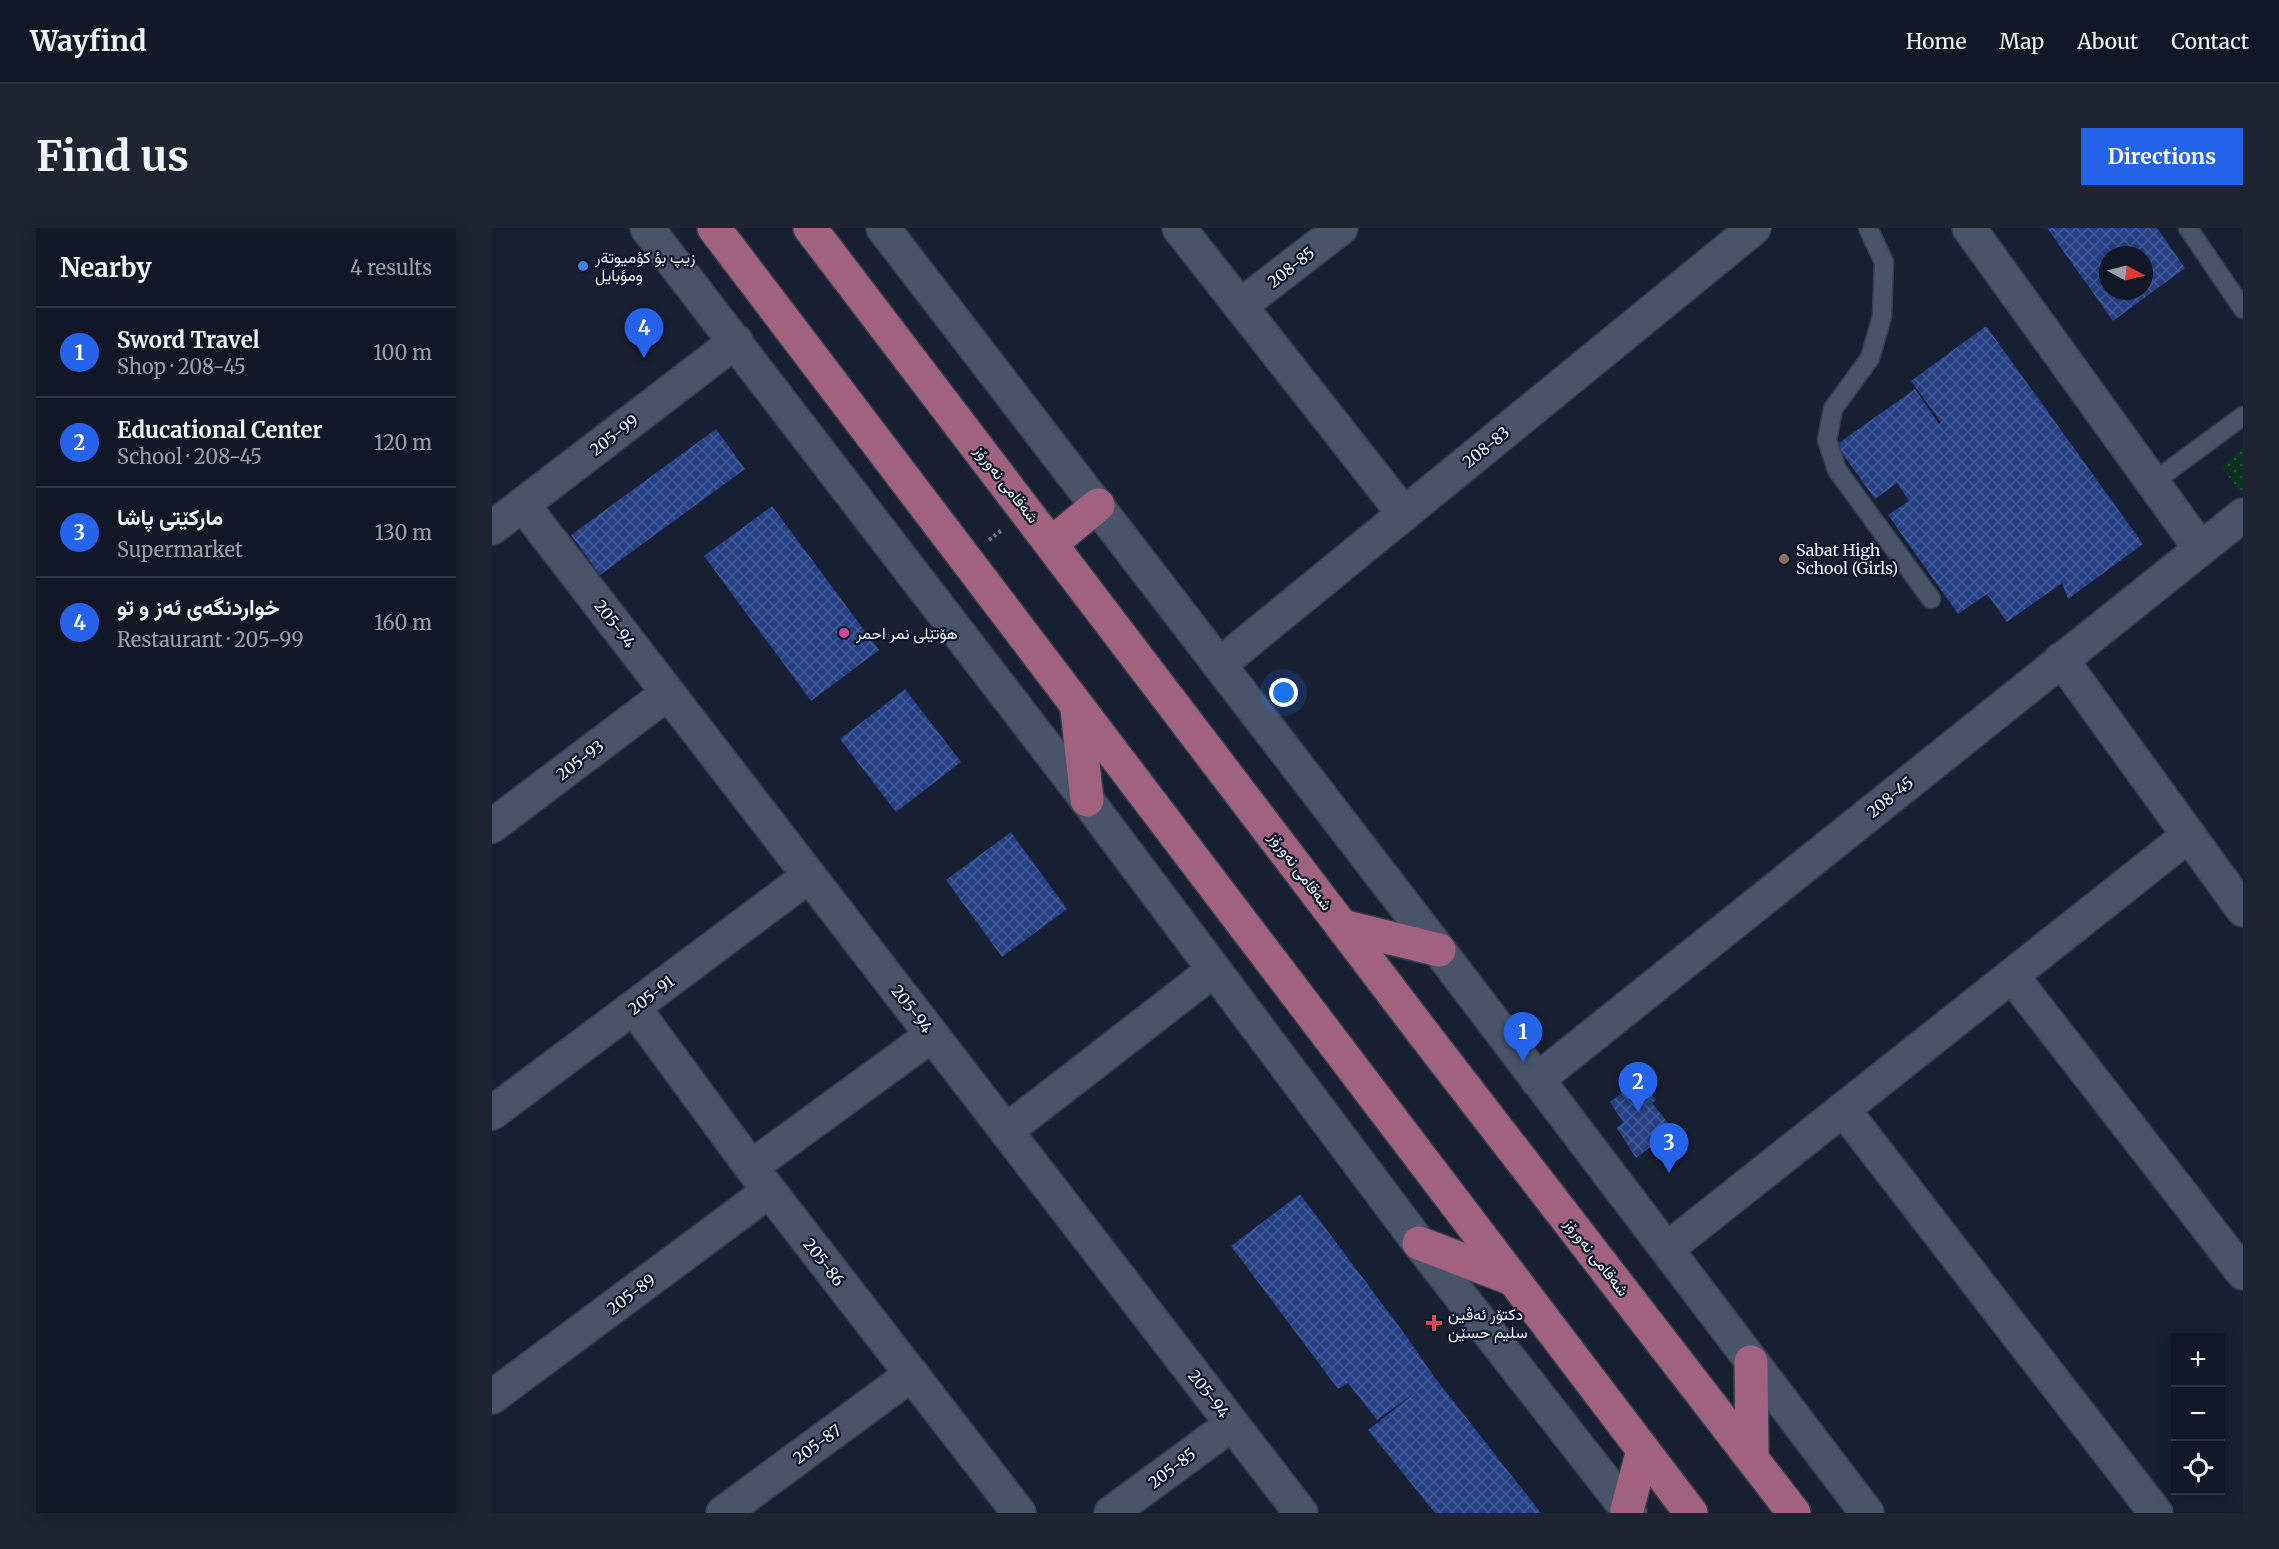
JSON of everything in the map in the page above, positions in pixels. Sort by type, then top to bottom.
[{"type":"main road","name":"شەقامی نەورۆز","points":[[810,228],[1342,926],[1794,1513]]},
{"type":"main road","points":[[719,230],[1077,707],[1691,1513]]},
{"type":"main road","points":[[1052,543],[1098,505]]},
{"type":"main road","points":[[1077,707],[1087,800]]},
{"type":"main road","points":[[1342,926],[1439,950]]},
{"type":"main road","points":[[1419,1243],[1512,1279]]},
{"type":"main road","points":[[1751,1362],[1752,1457]]},
{"type":"main road","points":[[1628,1511],[1643,1450]]},
{"type":"street","points":[[647,228],[1087,800],[1419,1243],[1628,1511]]},
{"type":"street","points":[[883,228],[1439,950],[1867,1513]]},
{"type":"street","points":[[1179,228],[1404,514]]},
{"type":"street","name":"208-85","points":[[1240,306],[1341,228]]},
{"type":"street","name":"208-83","points":[[1219,665],[1754,228]]},
{"type":"street","points":[[1969,228],[2200,548]]},
{"type":"street","name":"205-99","points":[[492,528],[736,341]]},
{"type":"street","name":"205-94","points":[[523,505],[1301,1513]]},
{"type":"street","name":"208-45","points":[[1538,1080],[2200,548],[2240,522]]},
{"type":"street","points":[[2061,659],[2243,910]]},
{"type":"street","name":"205-93","points":[[492,826],[668,693]]},
{"type":"street","points":[[1667,1249],[2189,835]]},
{"type":"street","name":"205-91","points":[[492,1113],[809,876]]},
{"type":"street","points":[[1006,1131],[1214,970]]},
{"type":"street","points":[[2012,976],[2243,1273]]},
{"type":"street","name":"205-86","points":[[634,1008],[760,1179],[1019,1513]]},
{"type":"street","name":"205-89","points":[[492,1397],[760,1179],[932,1035]]},
{"type":"street","points":[[1843,1109],[2156,1513]]},
{"type":"street","name":"205-87","points":[[723,1513],[912,1374]]},
{"type":"street","name":"205-85","points":[[1111,1513],[1232,1424]]},
{"type":"lane","points":[[1868,228],[1884,262],[1882,316],[1870,358],[1833,409],[1827,440],[1836,470],[1931,599]]},
{"type":"lane","points":[[2188,228],[2243,309]]},
{"type":"lane","points":[[2152,483],[2243,416]]},
{"type":"green space","points":[[2243,448],[2243,490],[2241,492],[2221,467]]},
{"type":"building","points":[[2047,228],[2157,228],[2185,268],[2153,292],[2153,246],[2099,246],[2099,300],[2142,300],[2113,321]]},
{"type":"building","points":[[1986,326],[2143,544],[2068,599],[2062,583],[2007,622],[1987,594],[1958,614],[1888,515],[1909,501],[1897,483],[1875,499],[1836,445],[1915,389],[1939,424],[1941,422],[1911,381]]},
{"type":"building","points":[[716,429],[745,469],[600,575],[571,535]]},
{"type":"building","points":[[772,506],[879,650],[811,701],[704,556]]},
{"type":"building","points":[[905,689],[961,762],[896,812],[840,739]]},
{"type":"building","points":[[1011,832],[1067,909],[1002,957],[946,880]]},
{"type":"building","points":[[1639,1080],[1656,1100],[1652,1103],[1673,1129],[1636,1158],[1617,1128],[1623,1122],[1610,1102]]},
{"type":"building","points":[[1300,1194],[1435,1378],[1541,1513],[1435,1513],[1368,1430],[1420,1389],[1377,1420],[1348,1383],[1338,1389],[1231,1246]]},
{"type":"place","name":"زيپ بؤ كؤميوتةر ومؤبايل","points":[[583,266]]},
{"type":"place","name":"خواردنگەی ئەز و تو","points":[[644,358]]},
{"type":"place","name":"Sabat High School (Girls)","points":[[1784,559]]},
{"type":"place","name":"هۆتێلی نمر احمر","points":[[844,633]]},
{"type":"place","name":"Sword Travel","points":[[1523,1062]]},
{"type":"place","name":"Educational Center","points":[[1638,1112]]},
{"type":"place","name":"مارکێتی پاشا","points":[[1669,1173]]},
{"type":"place","name":"دکتۆر ئەڤین سلیم حسێن","points":[[1434,1323]]}]
